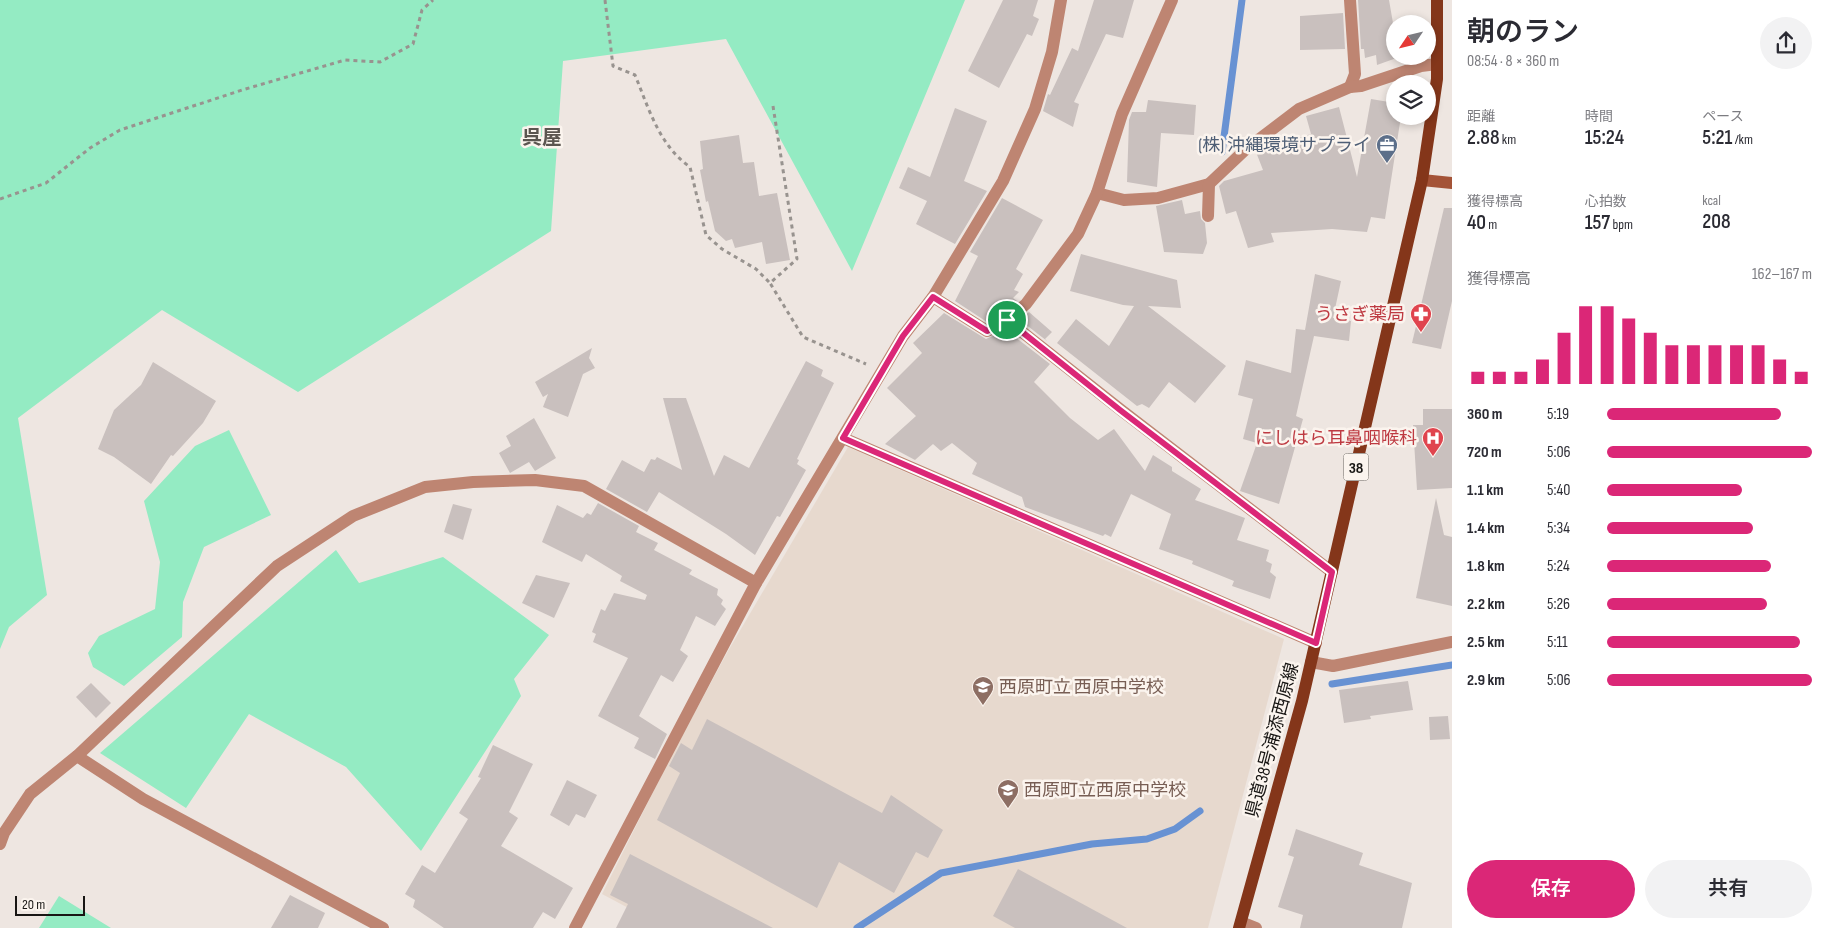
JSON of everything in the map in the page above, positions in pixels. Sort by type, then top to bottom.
[{"type":"main road","name":"県道38号浦添西原線","points":[[1240,925],[1316,643],[1422,180],[1438,79],[1438,0]]},
{"type":"main road","points":[[1422,180],[1452,183]]},
{"type":"street","points":[[575,928],[756,584],[903,336],[933,297],[1003,182],[1035,109],[1052,52],[1061,0]]},
{"type":"street","points":[[933,297],[987,331],[1007,320],[1026,304],[1078,234],[1097,192],[1122,114],[1172,0]]},
{"type":"street","points":[[1350,0],[1355,74],[1350,87]]},
{"type":"street","points":[[1097,192],[1109,198],[1124,200],[1158,198],[1209,184],[1245,150],[1299,109],[1350,87],[1361,86],[1421,66],[1437,64]]},
{"type":"street","points":[[1208,216],[1209,184]]},
{"type":"street","points":[[1007,320],[1120,410],[1332,572]]},
{"type":"street","points":[[843,438],[1316,643]]},
{"type":"street","points":[[0,844],[4,833],[30,794],[77,756],[278,566],[353,516],[425,487],[473,482],[535,480],[584,486],[756,584]]},
{"type":"street","points":[[1311,662],[1333,666],[1452,642]]},
{"type":"street","points":[[77,756],[143,799],[383,928]]},
{"type":"street","points":[[1240,925],[1256,928]]},
{"type":"path","points":[[0,199],[46,183],[60,174],[90,148],[120,130],[242,90],[345,60],[380,62],[390,59],[413,44],[422,10],[433,0]]},
{"type":"path","points":[[606,0],[613,66],[635,75],[659,133],[675,157],[690,168],[706,235],[722,249],[756,269],[770,283],[803,337],[882,371]]},
{"type":"path","points":[[770,283],[797,259],[773,106]]},
{"type":"shaded area","name":"西原町立 西原中学校","points":[[848,447],[1284,639],[1208,928],[666,928],[602,894],[669,760],[728,651]]},
{"type":"green space","points":[[0,0],[965,0],[852,271],[726,39],[563,61],[551,231],[298,392],[162,310],[18,418],[47,595],[9,627],[0,649]]},
{"type":"green space","points":[[229,430],[271,515],[204,547],[183,602],[182,637],[124,686],[93,667],[88,653],[99,636],[155,609],[160,562],[144,501],[195,446]]},
{"type":"green space","points":[[336,550],[359,583],[443,557],[549,635],[514,679],[521,696],[421,851],[346,767],[249,714],[186,808],[100,753]]},
{"type":"green space","points":[[59,896],[111,928],[39,928]]},
{"type":"building","points":[[1003,0],[1038,0],[1033,16],[1039,19],[1032,36],[1027,34],[999,88],[968,71]]},
{"type":"building","points":[[1094,0],[1134,0],[1123,38],[1106,34],[1074,102],[1079,104],[1073,127],[1043,111],[1048,94],[1050,95],[1072,48],[1078,51]]},
{"type":"building","points":[[1358,0],[1389,0],[1392,15],[1386,15],[1386,62],[1377,65],[1376,55],[1365,58],[1364,49],[1361,49]]},
{"type":"building","points":[[1343,13],[1345,49],[1300,50],[1300,16]]},
{"type":"building","points":[[1371,99],[1386,102],[1386,125],[1400,125],[1385,219],[1371,217],[1367,232],[1332,229],[1271,233],[1274,242],[1248,248],[1236,211],[1226,214],[1219,186],[1224,181],[1263,170],[1256,152],[1258,150],[1311,134],[1306,116],[1339,107],[1357,177]]},
{"type":"building","points":[[1148,100],[1196,105],[1194,135],[1161,133],[1157,187],[1127,182],[1129,120],[1132,112],[1146,112]]},
{"type":"building","points":[[955,108],[987,121],[964,181],[987,191],[955,244],[916,224],[927,201],[899,188],[908,167],[930,177]]},
{"type":"building","points":[[739,135],[743,163],[754,162],[759,196],[777,193],[790,260],[766,264],[762,242],[735,248],[732,239],[726,241],[715,231],[708,201],[706,202],[700,170],[703,169],[700,141]]},
{"type":"building","points":[[1002,198],[1043,220],[1016,269],[1023,274],[1014,290],[1019,292],[1013,298],[1017,301],[987,322],[955,301],[978,256],[970,252]]},
{"type":"building","points":[[1182,200],[1185,214],[1200,211],[1201,219],[1205,223],[1207,243],[1203,254],[1164,252],[1156,206]]},
{"type":"building","points":[[1444,208],[1452,208],[1452,301],[1441,349],[1412,343]]},
{"type":"building","points":[[1081,254],[1177,280],[1181,308],[1148,306],[1226,366],[1195,403],[1169,382],[1149,408],[1142,404],[1137,406],[1057,343],[1076,319],[1109,346],[1134,306],[1123,305],[1070,291]]},
{"type":"building","points":[[1315,274],[1341,281],[1333,318],[1351,321],[1349,341],[1314,336],[1296,416],[1303,419],[1279,504],[1240,491],[1257,443],[1243,439],[1253,399],[1238,395],[1246,360],[1291,373],[1296,329],[1305,330]]},
{"type":"building","points":[[1029,312],[1052,332],[1045,339],[1047,341],[1020,320]]},
{"type":"building","points":[[944,313],[986,339],[1006,330],[1050,364],[1034,382],[1070,418],[1098,440],[1114,429],[1145,471],[1153,455],[1172,467],[1172,471],[1201,489],[1195,500],[1245,518],[1237,540],[1269,550],[1266,561],[1272,564],[1270,572],[1276,577],[1270,599],[1232,586],[1234,581],[1192,564],[1193,561],[1159,549],[1171,514],[1131,494],[1111,537],[1105,534],[1103,536],[1025,507],[1022,497],[972,474],[977,463],[952,443],[941,451],[933,444],[915,460],[885,444],[916,416],[887,388],[922,353],[913,343]]},
{"type":"building","points":[[592,348],[589,358],[595,368],[583,374],[568,417],[543,407],[548,394],[543,397],[535,382]]},
{"type":"building","points":[[806,361],[823,370],[821,376],[834,383],[797,459],[799,460],[797,464],[806,470],[780,517],[777,516],[755,555],[726,534],[659,492],[647,512],[606,489],[622,460],[644,472],[651,459],[655,460],[657,457],[682,470],[663,398],[686,398],[714,476],[724,455],[749,468]]},
{"type":"building","points":[[153,362],[216,401],[203,423],[173,456],[171,455],[151,484],[114,457],[98,449],[114,410],[141,385]]},
{"type":"building","name":"にしはら耳鼻咽喉科","points":[[1423,409],[1452,409],[1452,488],[1417,490],[1413,425],[1423,425]]},
{"type":"building","points":[[534,418],[556,458],[535,471],[529,462],[510,473],[499,453],[511,446],[506,436]]},
{"type":"building","points":[[1436,498],[1444,535],[1452,537],[1452,606],[1416,598]]},
{"type":"building","points":[[598,503],[639,526],[636,532],[658,543],[654,550],[692,570],[689,574],[718,589],[717,595],[723,600],[721,604],[726,609],[715,626],[696,616],[680,650],[688,656],[673,682],[661,675],[639,716],[667,734],[655,759],[634,748],[639,738],[598,716],[628,658],[593,642],[596,634],[592,632],[601,609],[605,611],[614,593],[645,600],[647,595],[620,581],[622,576],[586,554],[582,562],[542,542],[557,505],[583,518],[587,513],[591,515]]},
{"type":"building","points":[[453,504],[472,509],[463,540],[444,532]]},
{"type":"building","points":[[536,575],[570,583],[554,618],[522,603]]},
{"type":"building","points":[[1408,681],[1413,710],[1370,716],[1371,719],[1344,723],[1339,690]]},
{"type":"building","points":[[91,683],[111,703],[96,718],[76,697]]},
{"type":"building","points":[[1448,716],[1450,739],[1430,740],[1429,717]]},
{"type":"building","points":[[707,719],[882,813],[891,795],[943,830],[928,858],[916,852],[894,893],[839,862],[817,908],[657,820],[680,773],[669,766],[681,743],[692,750]]},
{"type":"building","points":[[493,745],[533,764],[509,812],[518,818],[501,846],[573,888],[555,919],[543,912],[533,928],[444,928],[413,907],[415,900],[405,894],[422,865],[435,873],[468,819],[459,813],[481,778],[478,777]]},
{"type":"building","points":[[567,780],[597,795],[585,818],[576,814],[569,826],[550,815]]},
{"type":"building","points":[[1296,829],[1363,853],[1359,865],[1412,883],[1402,928],[1300,928],[1303,915],[1278,907],[1294,857],[1288,855]]},
{"type":"building","points":[[630,854],[773,928],[616,928],[628,904],[610,895]]},
{"type":"building","points":[[1018,869],[1127,928],[1015,928],[993,916]]},
{"type":"building","points":[[290,895],[325,913],[318,928],[271,928]]},
{"type":"waterway","points":[[1222,152],[1242,0]]},
{"type":"waterway","points":[[1332,684],[1452,665]]},
{"type":"waterway","points":[[857,928],[941,873],[1092,844],[1147,839],[1175,829],[1200,811]]},
{"type":"place","name":"(株) 沖縄環境サプライ","points":[[1387,164]]},
{"type":"place","name":"うさぎ薬局","points":[[1421,333]]},
{"type":"place","name":"にしはら耳鼻咽喉科","points":[[1433,457]]},
{"type":"place","name":"西原町立 西原中学校","points":[[983,706]]},
{"type":"place","name":"西原町立西原中学校","points":[[1008,809]]},
{"type":"district","name":"呉屋","points":[[542,137]]},
{"type":"route","points":[[933,297],[987,331],[1007,320],[1120,410],[1332,572],[1316,643],[843,438],[903,336],[933,297]]}]
